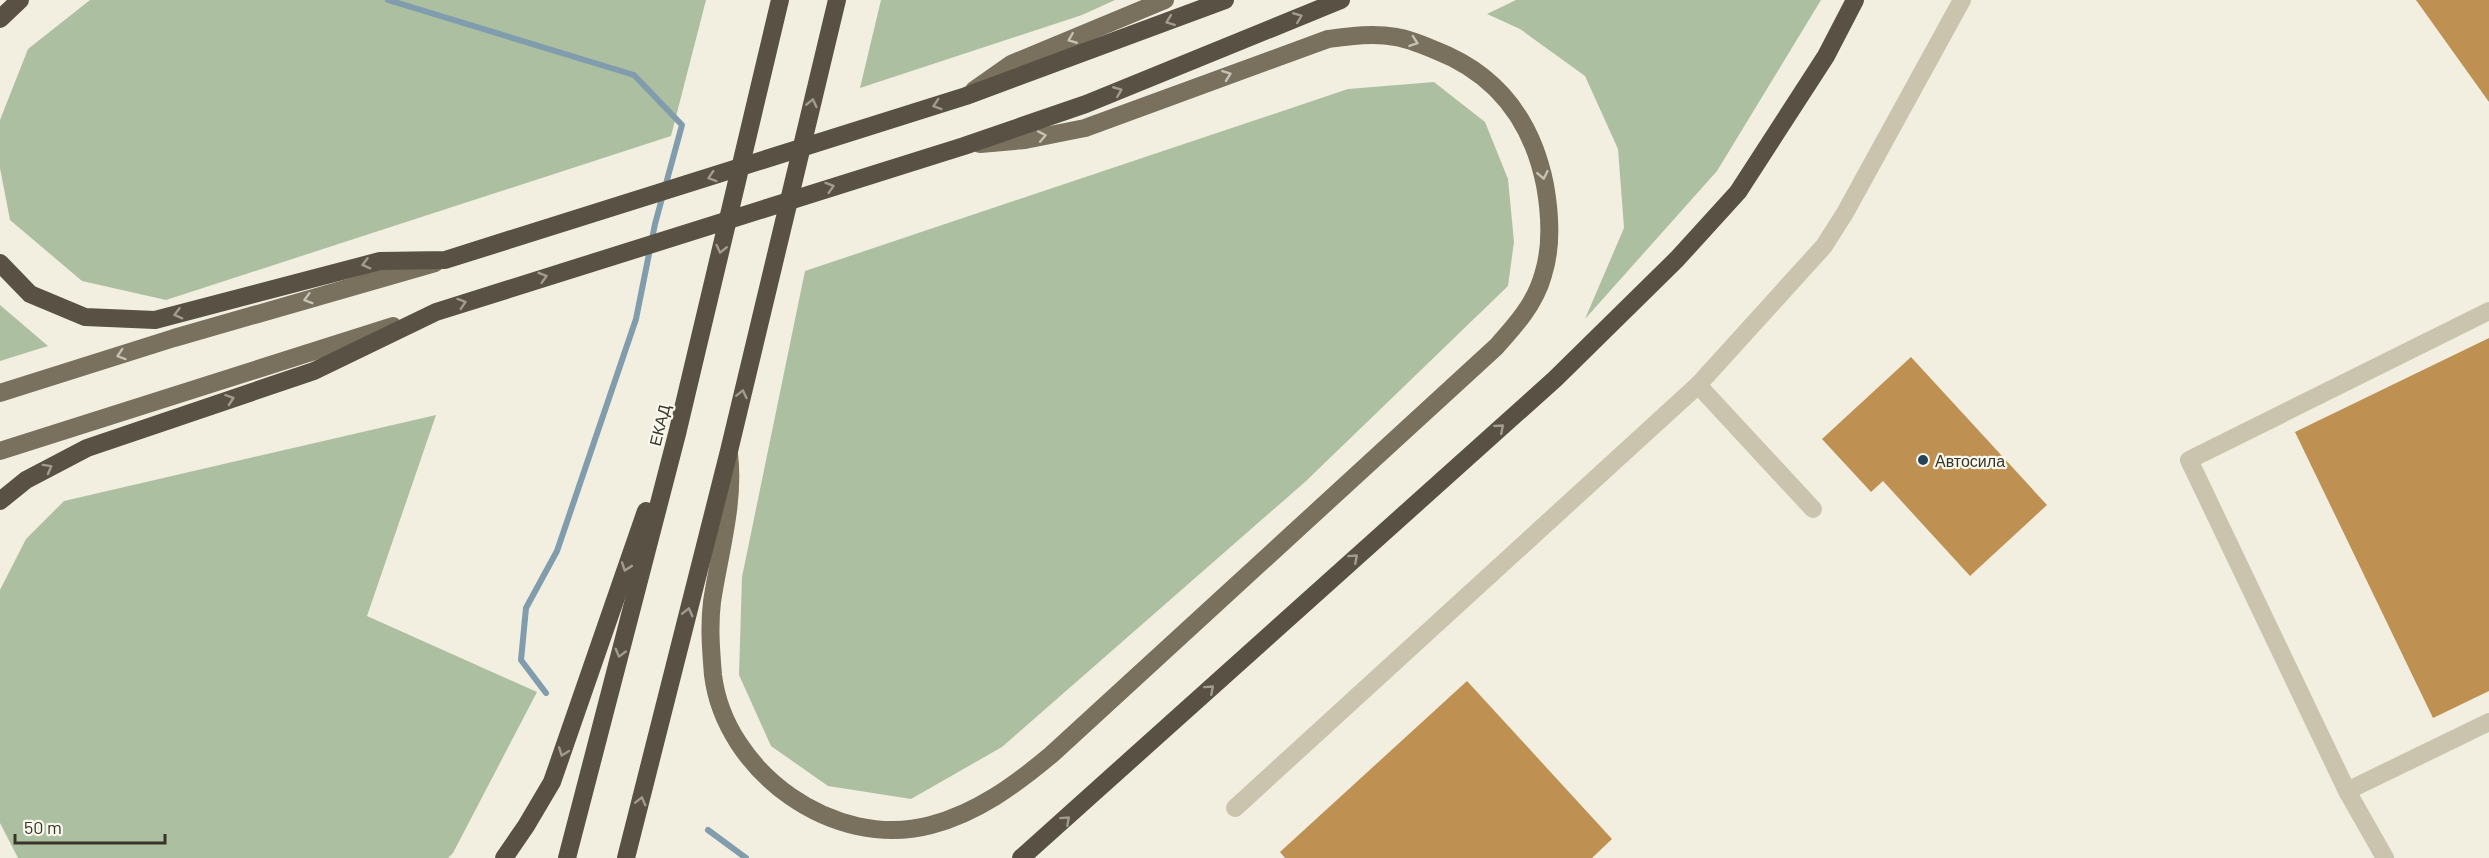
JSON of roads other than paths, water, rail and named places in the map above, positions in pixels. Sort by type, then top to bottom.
[{"type":"highway","points":[[0,20],[20,0]]},
{"type":"highway","points":[[626,858],[729,451],[837,0]]},
{"type":"highway","points":[[0,263],[30,294],[85,317],[155,320],[380,261],[445,260],[966,96],[1225,0]]},
{"type":"highway","points":[[0,501],[26,480],[87,448],[314,371],[436,312],[964,146],[1086,104],[1341,0]]},
{"type":"highway","points":[[1021,858],[1555,379],[1677,258],[1738,192],[1826,56],[1855,0]]},
{"type":"highway","name":"ЕКАД","points":[[567,858],[677,434],[779,3]]},
{"type":"highway","points":[[504,858],[552,782],[645,513],[677,434]]},
{"type":"main road","points":[[966,96],[1011,64],[1165,0]]},
{"type":"main road","points":[[729,451],[732,476],[712,604],[711,635],[718,703],[728,729],[743,752],[780,789],[820,815],[875,828],[927,826],[954,819],[981,806],[1051,755],[1496,347],[1522,317],[1544,275],[1549,211],[1540,163],[1533,143],[1508,100],[1493,83],[1474,69],[1451,56],[1398,37],[1366,34],[1328,39],[1085,128],[1025,140],[964,146]]},
{"type":"main road","points":[[0,393],[174,338],[445,260]]},
{"type":"main road","points":[[0,451],[250,374],[436,312]]},
{"type":"lane","points":[[1235,808],[1698,385],[1824,246],[1845,213],[1962,0]]},
{"type":"lane","points":[[2385,858],[2347,791],[2189,460],[2489,311]]},
{"type":"lane","points":[[1698,385],[1813,509]]},
{"type":"lane","points":[[2347,791],[2489,722]]},
{"type":"waterway","points":[[388,0],[634,75],[682,125],[655,224],[636,319],[557,551],[526,608],[521,660],[546,693]]},
{"type":"waterway","points":[[708,830],[746,858]]},
{"type":"place","name":"Автосила","points":[[1923,460]]}]
